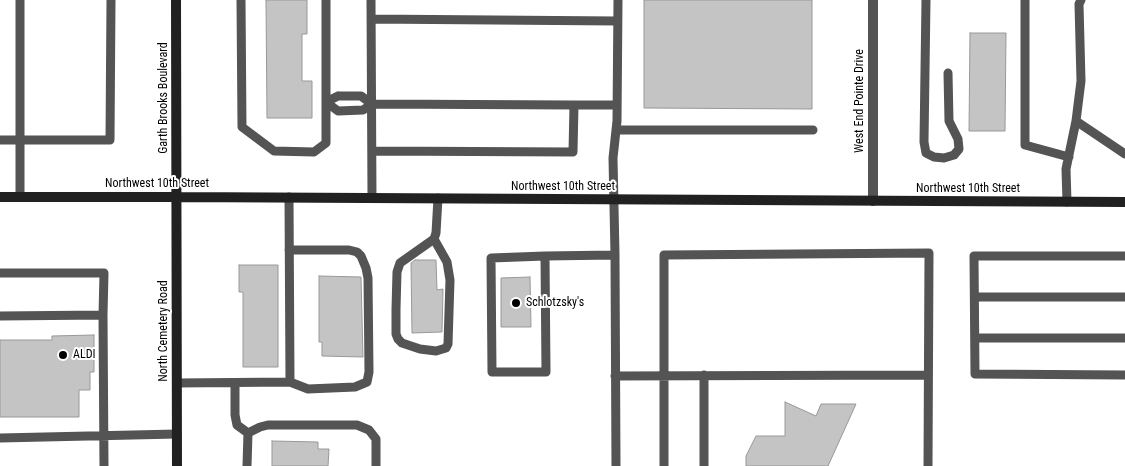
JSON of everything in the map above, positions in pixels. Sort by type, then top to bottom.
[{"type":"main road","name":"Garth Brooks Boulevard","points":[[176,0],[177,197]]},
{"type":"main road","name":"North Cemetery Road","points":[[177,197],[177,466]]},
{"type":"main road","name":"Northwest 10th Street","points":[[0,198],[290,197],[1125,202]]},
{"type":"street","name":"West End Pointe Drive","points":[[872,0],[873,201]]},
{"type":"lane","points":[[20,0],[20,197]]},
{"type":"lane","points":[[0,140],[110,140],[111,0]]},
{"type":"lane","points":[[241,0],[242,127],[274,151],[314,152],[326,144],[326,0]]},
{"type":"lane","points":[[371,0],[372,198]]},
{"type":"lane","points":[[616,466],[613,158],[617,105],[618,0]]},
{"type":"lane","points":[[926,0],[924,142],[926,153],[944,158],[954,155],[959,149],[958,139],[949,121],[948,73]]},
{"type":"lane","points":[[1025,0],[1025,145],[1069,157]]},
{"type":"lane","points":[[1067,202],[1066,169],[1076,121],[1081,81],[1079,4],[1081,0]]},
{"type":"lane","points":[[371,19],[617,21]]},
{"type":"lane","points":[[326,102],[338,96],[361,96],[372,104]]},
{"type":"lane","points":[[326,102],[338,111],[363,110],[372,104],[617,105]]},
{"type":"lane","points":[[372,151],[573,152],[574,105]]},
{"type":"lane","points":[[1076,121],[1125,154]]},
{"type":"lane","points":[[616,130],[813,130]]},
{"type":"lane","points":[[290,197],[290,382]]},
{"type":"lane","points":[[434,239],[447,262],[450,280],[448,344],[446,348],[436,351],[420,349],[402,343],[398,339],[395,326],[397,272],[400,263],[434,239],[438,198]]},
{"type":"lane","points":[[177,383],[290,382],[308,389],[359,387],[367,382],[369,363],[368,278],[361,256],[349,250],[290,250]]},
{"type":"lane","points":[[664,466],[664,255],[929,253],[928,466]]},
{"type":"lane","points":[[545,256],[546,372],[492,372],[491,258],[545,256],[615,255]]},
{"type":"lane","points":[[1125,256],[974,256],[975,374],[1125,375]]},
{"type":"lane","points":[[0,273],[104,273],[104,466]]},
{"type":"lane","points":[[975,297],[1125,297]]},
{"type":"lane","points":[[0,316],[103,315]]},
{"type":"lane","points":[[975,338],[1125,338]]},
{"type":"lane","points":[[704,375],[704,466]]},
{"type":"lane","points":[[615,376],[928,375]]},
{"type":"lane","points":[[235,383],[235,415],[237,425],[248,433]]},
{"type":"lane","points":[[248,433],[268,425],[357,425],[369,430],[376,439],[376,466]]},
{"type":"lane","points":[[247,466],[248,433]]},
{"type":"lane","points":[[0,438],[177,434]]},
{"type":"building","points":[[266,0],[307,0],[307,34],[302,34],[302,81],[312,81],[312,118],[267,118]]},
{"type":"building","points":[[644,0],[812,0],[812,109],[644,108]]},
{"type":"building","points":[[970,33],[1006,33],[1005,131],[969,131]]},
{"type":"building","points":[[415,260],[436,260],[437,290],[443,289],[442,332],[412,333],[411,263]]},
{"type":"building","points":[[239,265],[278,265],[278,367],[243,367],[243,292],[239,292]]},
{"type":"building","points":[[319,276],[361,277],[363,357],[322,356],[322,342],[319,342]]},
{"type":"building","name":"Schlotzsky's","points":[[530,277],[531,327],[501,327],[501,278]]},
{"type":"building","points":[[94,335],[94,372],[90,372],[90,390],[79,390],[79,417],[0,417],[0,340],[52,340],[52,336]]},
{"type":"building","points":[[785,402],[816,416],[821,404],[856,404],[828,466],[746,466],[746,456],[756,436],[785,436]]},
{"type":"building","points":[[272,441],[318,442],[318,449],[329,449],[328,466],[272,466]]},
{"type":"place","name":"Schlotzsky's","points":[[516,303]]},
{"type":"place","name":"ALDI","points":[[63,355]]}]
